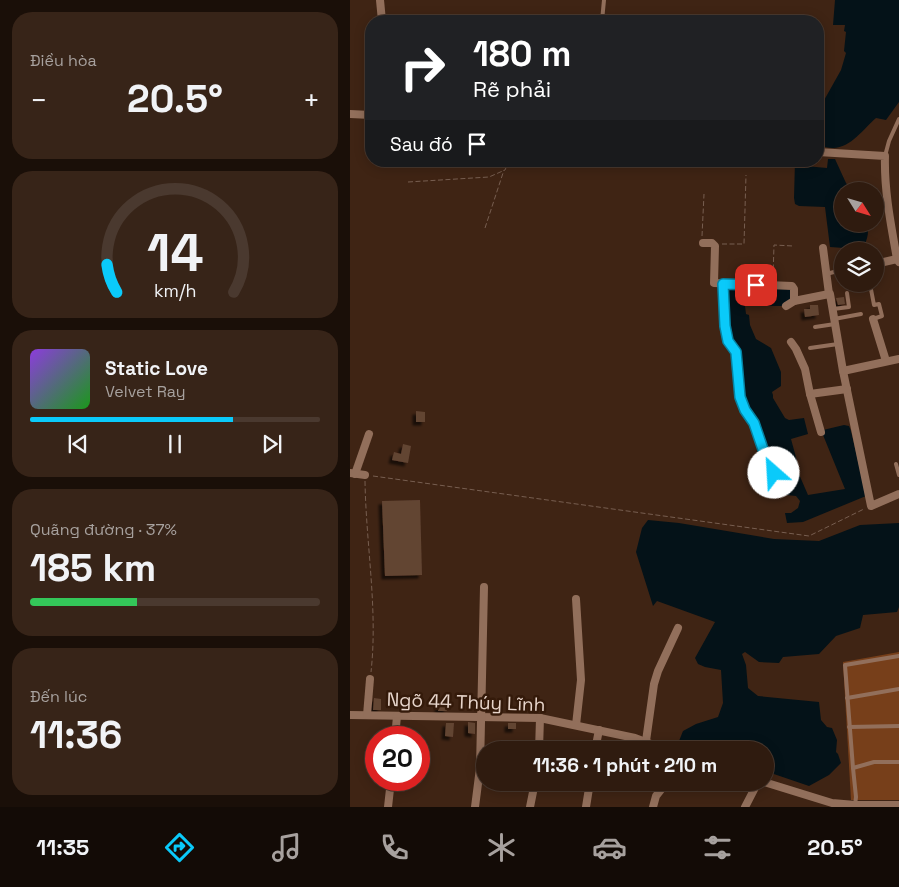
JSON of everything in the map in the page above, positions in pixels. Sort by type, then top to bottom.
[{"type":"street","points":[[380,0],[381,15]]},
{"type":"street","points":[[350,114],[365,115]]},
{"type":"street","points":[[824,153],[886,156],[886,196],[898,261],[884,263]]},
{"type":"street","points":[[703,244],[712,243],[715,246],[714,283],[792,286],[794,289],[794,301]]},
{"type":"street","points":[[823,248],[843,371],[871,506],[899,494]]},
{"type":"street","points":[[786,306],[794,301],[829,294]]},
{"type":"street","points":[[873,319],[886,361]]},
{"type":"street","points":[[791,342],[805,369],[821,432]]},
{"type":"street","points":[[843,371],[899,359]]},
{"type":"street","points":[[810,394],[847,389]]},
{"type":"street","points":[[365,475],[352,474],[369,434]]},
{"type":"street","points":[[475,807],[480,768],[484,587]]},
{"type":"street","points":[[576,599],[581,680],[576,725]]},
{"type":"street","points":[[646,741],[654,684],[678,628]]},
{"type":"street","points":[[367,715],[370,679]]},
{"type":"street","name":"Ngõ 44 Thúy Lĩnh","points":[[350,715],[540,718],[646,741]]},
{"type":"street","points":[[396,726],[397,716]]},
{"type":"street","points":[[539,741],[540,718]]},
{"type":"street","points":[[597,741],[599,730]]},
{"type":"street","points":[[774,785],[832,803],[899,805]]},
{"type":"street","points":[[388,807],[390,791]]},
{"type":"street","points":[[530,807],[533,791]]},
{"type":"street","points":[[586,807],[589,791]]},
{"type":"street","points":[[653,807],[656,796],[660,791]]},
{"type":"street","points":[[745,807],[753,791]]},
{"type":"lane","points":[[603,15],[604,0]]},
{"type":"lane","points":[[886,156],[889,140],[899,119]]},
{"type":"lane","points":[[826,274],[834,272]]},
{"type":"lane","points":[[723,284],[725,326],[728,341],[736,352],[740,397],[745,410],[754,423],[766,458],[783,488]]},
{"type":"lane","points":[[872,292],[874,305],[879,304],[882,316],[873,319]]},
{"type":"lane","points":[[833,309],[849,307],[847,293]]},
{"type":"lane","points":[[815,327],[861,314]]},
{"type":"lane","points":[[810,348],[838,344]]},
{"type":"lane","points":[[896,464],[899,475]]},
{"type":"lane","points":[[855,805],[856,797],[845,665],[899,656]]},
{"type":"lane","points":[[847,698],[899,689]]},
{"type":"lane","points":[[849,727],[899,726]]},
{"type":"lane","points":[[853,768],[874,762],[899,762]]},
{"type":"path","points":[[485,228],[506,167]]},
{"type":"path","points":[[408,182],[489,177],[505,170]]},
{"type":"path","points":[[714,245],[744,244],[746,175]]},
{"type":"path","points":[[703,244],[704,194]]},
{"type":"path","points":[[773,285],[774,245],[793,246]]},
{"type":"path","points":[[370,679],[372,612],[365,475],[809,536],[871,506]]},
{"type":"shaded area","points":[[835,0],[899,0],[899,102],[886,120],[876,118],[846,145],[833,148],[824,146],[824,100],[841,70],[846,53],[844,51],[846,32],[844,31],[845,25],[833,25]]},
{"type":"shaded area","points":[[828,159],[835,159],[846,182],[834,182],[834,232],[868,232],[865,242],[834,242],[834,247],[830,247],[825,207],[799,206],[795,204],[795,167],[827,168]]},
{"type":"shaded area","points":[[726,285],[788,287],[792,292],[791,299],[782,306],[745,306],[746,314],[749,315],[750,325],[756,339],[771,348],[781,372],[781,386],[772,392],[773,398],[785,418],[789,420],[804,418],[808,434],[791,439],[798,472],[808,495],[845,489],[823,435],[823,430],[844,425],[849,426],[866,496],[803,522],[787,523],[785,513],[791,513],[798,508],[800,501],[796,496],[786,495],[767,456],[755,423],[746,409],[741,396],[738,353],[728,339],[724,308],[724,288]]},
{"type":"shaded area","points":[[648,520],[679,523],[774,539],[819,541],[860,525],[899,523],[899,607],[897,612],[863,615],[860,628],[836,636],[819,654],[783,657],[779,663],[759,662],[745,652],[742,654],[746,665],[748,688],[758,696],[819,702],[821,720],[827,727],[832,728],[837,740],[836,752],[841,763],[829,775],[809,786],[774,774],[774,741],[679,741],[683,731],[696,724],[718,717],[723,703],[721,670],[698,664],[695,658],[715,622],[657,601],[653,606],[636,552],[642,528]]},
{"type":"shaded area","points":[[899,652],[899,800],[851,800],[843,662]]},
{"type":"building","points":[[844,297],[845,304],[838,305],[836,298]]},
{"type":"building","points":[[810,305],[818,305],[819,315],[805,317],[804,309],[810,309]]},
{"type":"building","points":[[416,411],[425,412],[425,422],[416,422]]},
{"type":"building","points":[[403,444],[411,446],[408,463],[392,460],[394,452],[401,454]]},
{"type":"building","points":[[420,500],[422,575],[385,576],[382,501]]},
{"type":"building","points":[[374,698],[381,699],[381,710],[373,710]]},
{"type":"building","points":[[439,699],[448,700],[447,711],[438,711]]},
{"type":"building","points":[[468,722],[475,723],[475,734],[468,733]]},
{"type":"building","points":[[446,723],[454,723],[453,737],[445,736]]},
{"type":"building","points":[[508,723],[516,723],[516,729],[508,729]]},
{"type":"route","points":[[756,285],[723,284],[725,326],[728,341],[736,352],[740,397],[745,410],[754,423],[766,458],[774,473]]}]
